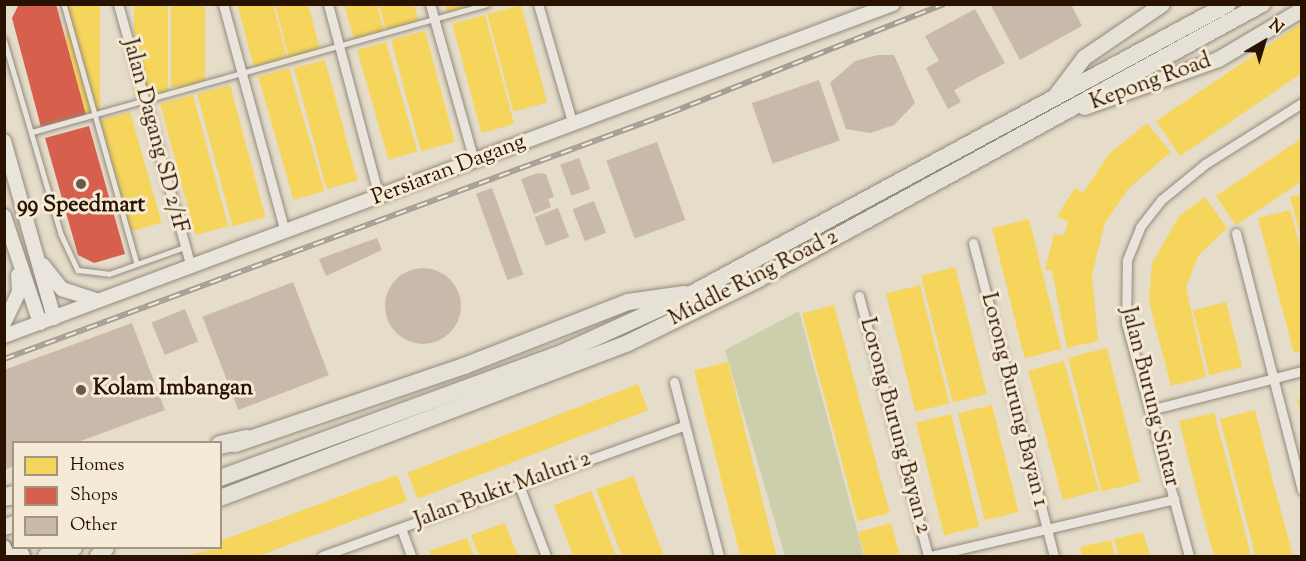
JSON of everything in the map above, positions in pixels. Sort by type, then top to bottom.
[{"type":"highway","name":"Middle Ring Road 2","points":[[222,477],[564,352],[691,294],[1228,4]]},
{"type":"highway","name":"Middle Ring Road 2","points":[[222,497],[628,343],[757,280],[1061,116],[1262,4]]},
{"type":"highway","points":[[222,446],[464,366],[651,294],[691,294]]},
{"type":"highway","points":[[46,556],[70,549]]},
{"type":"main road","name":"Persiaran Dagang","points":[[4,336],[379,198],[893,4]]},
{"type":"main road","name":"Kepong Road","points":[[1051,100],[1084,57],[1162,4]]},
{"type":"main road","name":"Kepong Road","points":[[1061,116],[1218,59],[1302,9]]},
{"type":"main road","points":[[4,141],[54,318]]},
{"type":"main road","points":[[4,216],[40,323]]},
{"type":"main road","points":[[34,250],[62,289],[80,299],[102,301]]},
{"type":"main road","points":[[4,323],[19,292],[15,253]]},
{"type":"main road","points":[[4,547],[8,556]]},
{"type":"street","name":"Jalan Dagang SD 2/1F","points":[[118,4],[190,268]]},
{"type":"street","points":[[223,4],[285,232]]},
{"type":"street","points":[[328,4],[379,198]]},
{"type":"street","points":[[430,4],[474,161]]},
{"type":"street","points":[[538,4],[573,125]]},
{"type":"street","name":"Jalan Burung Sintar","points":[[1189,556],[1126,323],[1124,290],[1127,260],[1140,227],[1183,181],[1302,103]]},
{"type":"street","points":[[1236,233],[1302,490]]},
{"type":"street","name":"Lorong Burung Bayan 1","points":[[973,243],[1054,556]]},
{"type":"street","name":"Lorong Burung Bayan 2","points":[[859,296],[929,556]]},
{"type":"street","points":[[1150,410],[1302,371]]},
{"type":"street","points":[[674,382],[719,556]]},
{"type":"street","name":"Jalan Bukit Maluri 2","points":[[322,556],[685,425]]},
{"type":"street","points":[[519,485],[546,556]]},
{"type":"street","points":[[929,556],[1174,499]]},
{"type":"street","points":[[401,528],[411,556]]},
{"type":"lane","points":[[64,4],[137,264]]},
{"type":"lane","points":[[32,132],[487,4]]},
{"type":"lane","points":[[4,39],[61,234],[78,270],[109,274],[185,247]]},
{"type":"green space","points":[[799,311],[864,556],[785,556],[725,350]]},
{"type":"building: Homes","points":[[66,4],[100,4],[100,116],[66,116]]},
{"type":"building: Homes","points":[[134,4],[168,4],[168,96],[134,96]]},
{"type":"building: Homes","points":[[171,4],[205,4],[205,87],[171,87]]},
{"type":"building: Homes","points":[[237,4],[273,4],[287,58],[254,67]]},
{"type":"building: Homes","points":[[275,4],[308,4],[320,50],[289,58]]},
{"type":"building: Homes","points":[[344,4],[377,4],[384,31],[354,39]]},
{"type":"building: Homes","points":[[379,4],[414,4],[418,21],[386,30]]},
{"type":"building: Homes","points":[[445,4],[474,4],[474,5],[447,12]]},
{"type":"building: Homes","points":[[521,5],[547,103],[513,112],[487,14]]},
{"type":"building: Homes","points":[[485,15],[514,124],[481,133],[452,24]]},
{"type":"building: Homes","points":[[1300,24],[1302,73],[1180,156],[1156,121]]},
{"type":"building: Homes","points":[[425,31],[455,142],[421,151],[391,40]]},
{"type":"building: Homes","points":[[386,42],[417,152],[389,160],[357,50]]},
{"type":"building: Homes","points":[[325,60],[357,181],[326,189],[294,68]]},
{"type":"building: Homes","points":[[289,68],[324,191],[294,200],[258,77]]},
{"type":"building: Homes","points":[[230,85],[265,217],[233,226],[197,94]]},
{"type":"building: Homes","points":[[193,95],[228,226],[195,235],[160,104]]},
{"type":"building: Homes","points":[[130,112],[162,223],[131,231],[99,121]]},
{"type":"building: Homes","points":[[1147,123],[1171,152],[1128,189],[1105,223],[1092,275],[1098,341],[1067,348],[1052,271],[1045,270],[1054,234],[1064,236],[1068,222],[1057,216],[1075,188],[1083,193],[1109,154]]},
{"type":"building: Homes","points":[[1302,138],[1302,181],[1236,225],[1216,196]]},
{"type":"building: Homes","points":[[1302,194],[1302,237],[1301,237],[1290,197]]},
{"type":"building: Homes","points":[[1205,197],[1227,228],[1198,256],[1186,287],[1206,377],[1171,386],[1149,302],[1152,263],[1180,215]]},
{"type":"building: Homes","points":[[1290,210],[1302,253],[1302,351],[1294,353],[1258,218]]},
{"type":"building: Homes","points":[[1029,219],[1061,349],[1025,358],[992,228]]},
{"type":"building: Homes","points":[[955,267],[987,394],[953,403],[921,275]]},
{"type":"building: Homes","points":[[920,285],[950,403],[916,412],[886,293]]},
{"type":"building: Homes","points":[[1226,302],[1242,367],[1209,375],[1193,310]]},
{"type":"building: Homes","points":[[834,305],[890,513],[858,521],[802,314]]},
{"type":"building: Homes","points":[[1107,348],[1140,482],[1102,492],[1068,358]]},
{"type":"building: Homes","points":[[1064,361],[1099,490],[1063,500],[1028,371]]},
{"type":"building: Homes","points":[[728,362],[776,556],[740,556],[694,370]]},
{"type":"building: Homes","points":[[638,384],[648,410],[417,499],[407,473]]},
{"type":"building: Homes","points":[[1302,398],[1302,415],[1301,415],[1297,399]]},
{"type":"building: Homes","points":[[992,405],[1019,512],[985,520],[958,413]]},
{"type":"building: Homes","points":[[1255,410],[1293,556],[1255,556],[1220,419]]},
{"type":"building: Homes","points":[[1214,413],[1251,556],[1214,556],[1202,513],[1179,421]]},
{"type":"building: Homes","points":[[951,414],[979,527],[944,535],[916,423]]},
{"type":"building: Homes","points":[[397,475],[407,501],[258,556],[180,556],[222,549],[222,540]]},
{"type":"building: Homes","points":[[634,476],[664,556],[622,556],[596,489]]},
{"type":"building: Homes","points":[[591,491],[616,556],[573,556],[554,505]]},
{"type":"building: Homes","points":[[505,523],[518,556],[479,556],[471,535]]},
{"type":"building: Homes","points":[[891,523],[900,556],[865,556],[858,532]]},
{"type":"building: Homes","points":[[1143,532],[1150,556],[1119,556],[1114,539]]},
{"type":"building: Homes","points":[[467,538],[474,556],[431,556],[429,551]]},
{"type":"building: Homes","points":[[1111,540],[1115,556],[1082,556],[1080,547]]},
{"type":"building: Shops","points":[[19,4],[56,4],[86,115],[41,127],[12,18]]},
{"type":"building: Shops","points":[[89,126],[125,254],[94,263],[78,255],[45,138]]},
{"type":"building: Other","points":[[990,4],[1071,4],[1082,26],[1020,60]]},
{"type":"building: Other","points":[[975,9],[1005,63],[954,90],[961,102],[948,109],[926,68],[939,61],[925,36]]},
{"type":"building: Other","points":[[878,55],[894,55],[915,103],[894,125],[870,133],[846,129],[830,83],[855,61]]},
{"type":"building: Other","points":[[819,80],[840,141],[773,164],[752,103]]},
{"type":"building: Other","points":[[657,142],[685,220],[635,238],[606,160]]},
{"type":"building: Other","points":[[579,158],[590,189],[571,196],[560,165]]},
{"type":"building: Other","points":[[538,173],[546,174],[554,197],[548,199],[551,207],[534,214],[521,179]]},
{"type":"building: Other","points":[[492,188],[523,274],[507,280],[476,194]]},
{"type":"building: Other","points":[[594,201],[606,233],[585,241],[573,209]]},
{"type":"building: Other","points":[[558,208],[569,237],[546,246],[535,217]]},
{"type":"building: Other","points":[[377,238],[382,250],[326,276],[319,259]]},
{"type":"building: Other","points":[[423,268],[437,271],[450,279],[458,292],[461,306],[458,320],[450,333],[437,341],[423,344],[409,341],[396,333],[388,320],[385,306],[388,292],[396,279],[409,271]]},
{"type":"building: Other","name":"Kolam Imbangan","points":[[293,282],[329,375],[238,410],[202,317]]},
{"type":"building: Other","points":[[185,309],[198,341],[165,355],[152,322]]},
{"type":"building: Other","name":"Kolam Imbangan","points":[[132,323],[165,410],[81,441],[12,441],[12,467],[4,470],[4,370]]},
{"type":"railway","points":[[4,359],[670,113],[944,4]]},
{"type":"place","name":"99 Speedmart","points":[[81,184]]},
{"type":"place","name":"Kolam Imbangan","points":[[81,390]]}]
